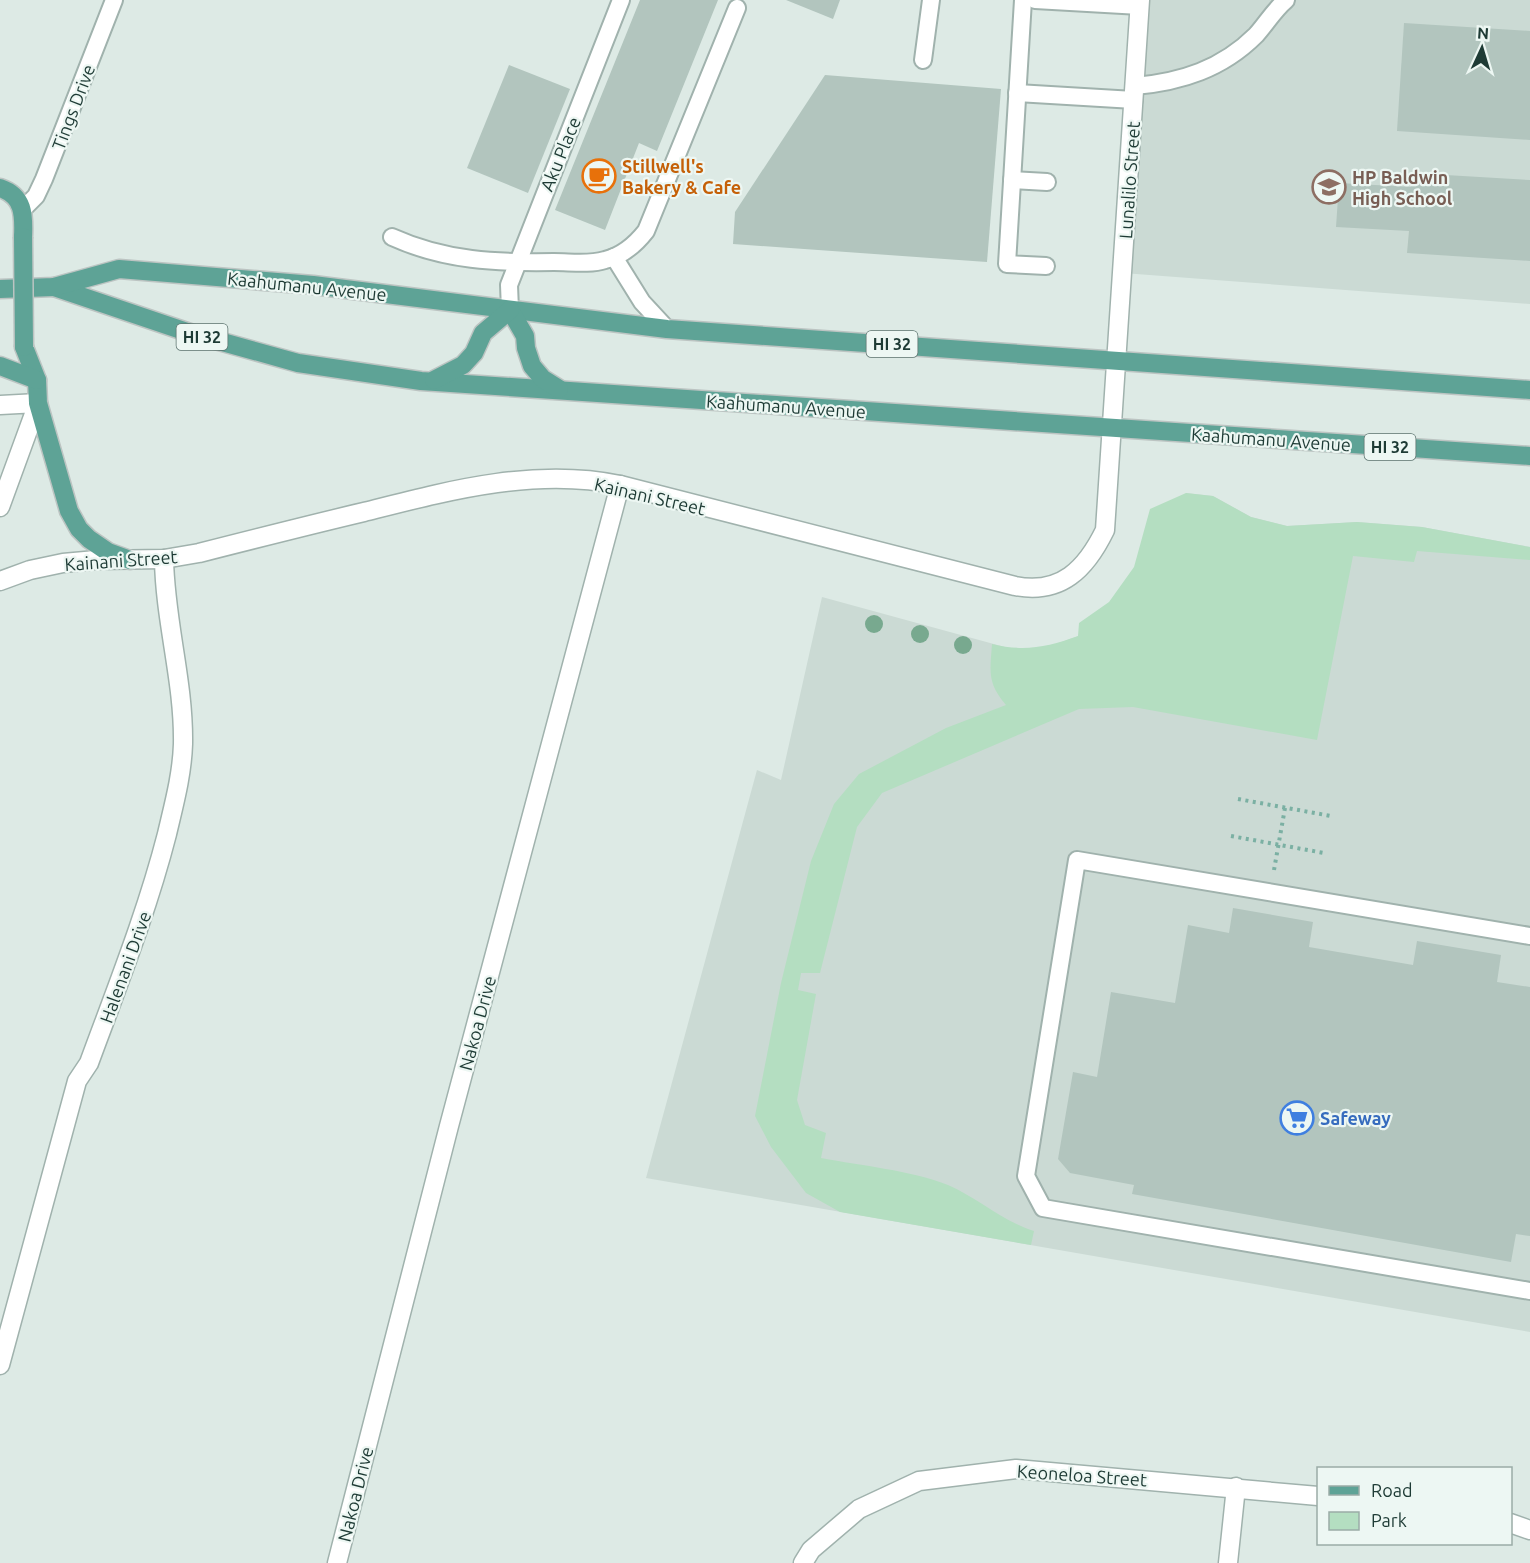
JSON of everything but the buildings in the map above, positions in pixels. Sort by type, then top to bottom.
[{"type":"main road","points":[[0,188],[15,196],[23,222],[24,346],[37,380],[38,403],[59,483],[79,529],[98,546],[130,560]]},
{"type":"main road","name":"Kaahumanu Avenue","points":[[0,289],[54,287],[119,269],[313,285],[667,329],[1530,390]]},
{"type":"main road","name":"Kaahumanu Avenue","points":[[54,287],[190,333],[298,363],[421,381],[1530,456]]},
{"type":"main road","points":[[421,381],[436,379],[458,370],[474,353],[483,333],[510,310],[525,336],[532,366],[548,383],[564,391]]},
{"type":"main road","points":[[0,366],[37,380]]},
{"type":"street","name":"Lunalilo Street","points":[[1118,360],[1140,3]]},
{"type":"street","name":"Kainani Street","points":[[0,581],[63,563],[164,559],[468,487],[516,481],[565,480],[620,485],[995,582],[1031,589],[1050,588],[1064,581],[1077,570],[1099,543],[1105,530],[1118,360]]},
{"type":"street","points":[[0,405],[38,403],[0,507]]},
{"type":"street","name":"Nakoa Drive","points":[[337,1563],[452,1115],[620,485]]},
{"type":"street","name":"Halenani Drive","points":[[0,1365],[77,1081],[89,1062],[152,892],[180,783],[183,744],[180,675],[166,602],[164,559]]},
{"type":"street","name":"Keoneloa Street","points":[[803,1563],[811,1550],[859,1509],[920,1481],[1016,1469],[1317,1496]]},
{"type":"street","points":[[1228,1563],[1236,1488]]},
{"type":"street","points":[[1512,1524],[1530,1530]]},
{"type":"lane","name":"Tings Drive","points":[[23,222],[44,179],[114,0]]},
{"type":"lane","name":"Aku Place","points":[[510,310],[509,285],[621,0]]},
{"type":"lane","points":[[923,60],[931,0]]},
{"type":"lane","points":[[1023,0],[1007,264],[1046,266]]},
{"type":"lane","points":[[1035,0],[1140,3]]},
{"type":"lane","points":[[1017,93],[1134,93],[1169,83],[1224,61],[1254,37],[1286,0]]},
{"type":"lane","points":[[392,237],[437,255],[517,263],[591,263],[614,257],[628,249],[646,231],[737,8]]},
{"type":"lane","points":[[1012,180],[1047,182]]},
{"type":"lane","points":[[614,257],[642,302],[667,329]]},
{"type":"lane","points":[[1530,936],[1077,860],[1026,1176],[1043,1208],[1530,1291]]},
{"type":"path","points":[[1238,799],[1331,816]]},
{"type":"path","points":[[1270,892],[1285,808]]},
{"type":"path","points":[[1231,836],[1324,853]]},
{"type":"shaded area","name":"HP Baldwin High School","points":[[1140,0],[1530,0],[1530,304],[1123,273]]},
{"type":"shaded area","points":[[1186,493],[1213,496],[1251,517],[1287,526],[1357,522],[1422,527],[1530,547],[1530,1332],[646,1178],[757,770],[781,780],[822,597],[1012,649],[1044,648],[1108,626],[1138,599]]},
{"type":"green space","points":[[1186,493],[1213,496],[1251,517],[1287,526],[1357,522],[1422,527],[1530,547],[1530,560],[1417,551],[1414,562],[1353,556],[1317,740],[1133,707],[1079,709],[882,793],[857,827],[820,973],[801,973],[798,990],[816,994],[797,1100],[805,1125],[826,1133],[821,1158],[902,1172],[948,1185],[1022,1227],[1034,1231],[1031,1245],[840,1212],[806,1193],[771,1147],[755,1116],[781,983],[811,861],[834,804],[859,774],[946,728],[1006,705],[991,677],[992,644],[1015,648],[1036,647],[1078,636],[1079,623],[1109,602],[1134,567],[1150,509]]},
{"type":"place","name":"Stillwell's Bakery & Cafe","points":[[599,176]]},
{"type":"place","name":"HP Baldwin High School","points":[[1329,187]]},
{"type":"place","name":"Safeway","points":[[1297,1118]]}]
